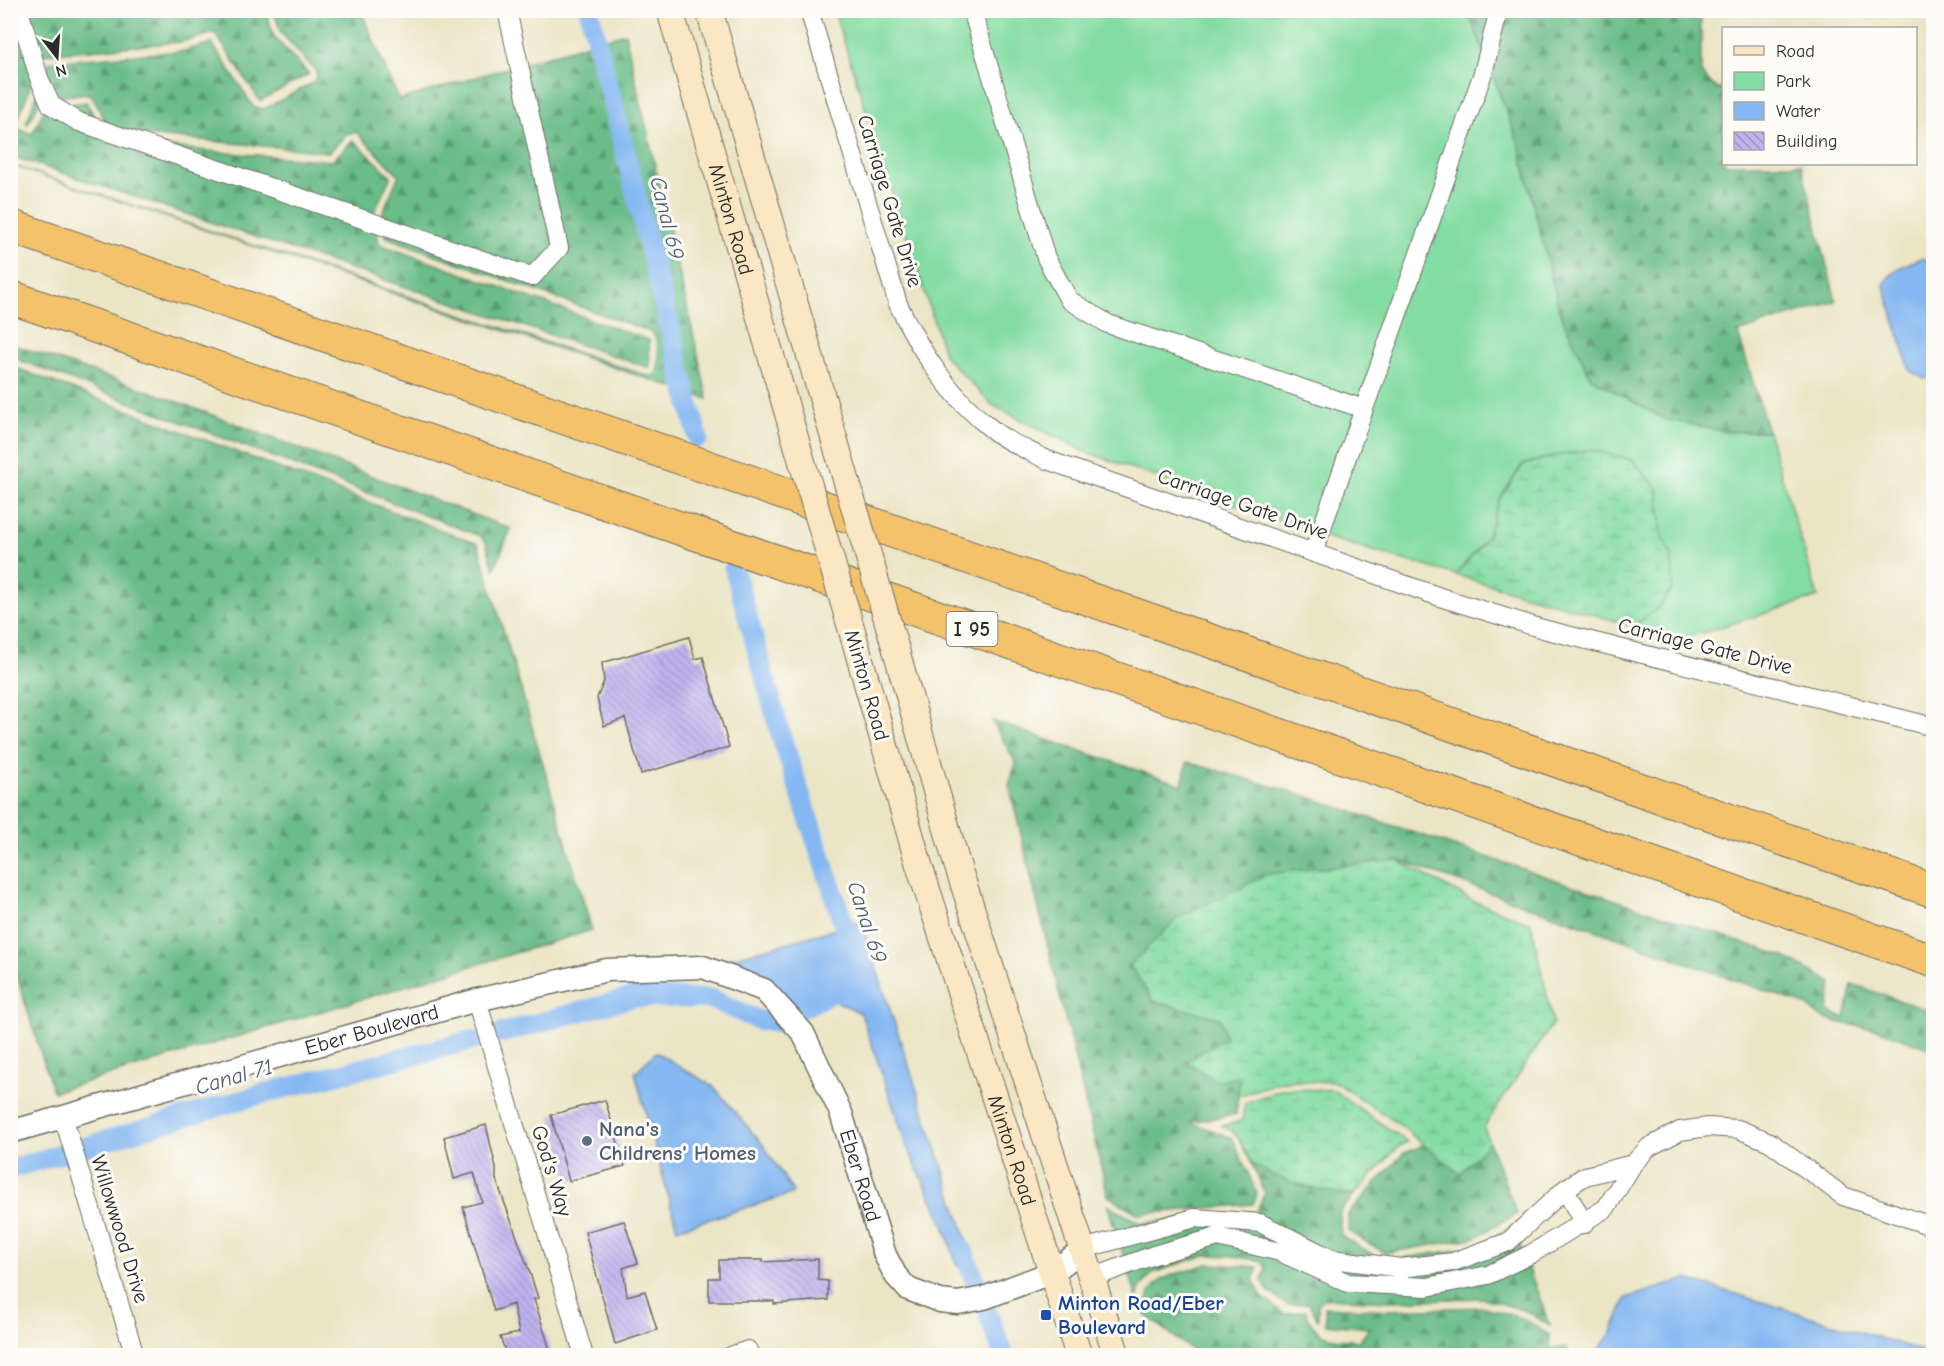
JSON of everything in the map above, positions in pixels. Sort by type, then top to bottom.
[{"type":"highway","points":[[10,226],[1934,891]]},
{"type":"highway","name":"I 95","points":[[10,297],[1934,962]]},
{"type":"main road","name":"Minton Road","points":[[670,10],[919,865],[1079,1356]]},
{"type":"main road","name":"Minton Road","points":[[709,10],[956,861],[1117,1356]]},
{"type":"street","points":[[19,10],[39,78],[51,105],[79,122],[532,277],[559,248],[507,10]]},
{"type":"street","name":"Carriage Gate Drive","points":[[808,10],[898,304],[917,345],[951,392],[996,432],[1047,459],[1446,599],[1543,629],[1934,727]]},
{"type":"street","points":[[972,10],[1046,258],[1069,300],[1108,324],[1364,409]]},
{"type":"street","points":[[1313,553],[1483,73],[1499,10]]},
{"type":"street","name":"Eber Road","points":[[704,967],[764,990],[803,1033],[841,1113],[885,1255],[896,1276],[908,1289],[940,1301],[958,1303],[984,1298],[1053,1272],[1083,1249]]},
{"type":"street","name":"Eber Boulevard","points":[[10,1132],[65,1123],[477,1000],[606,970],[704,967]]},
{"type":"street","name":"God's Way","points":[[477,1000],[585,1356]]},
{"type":"street","name":"Willowwood Drive","points":[[65,1123],[135,1356]]},
{"type":"street","points":[[1083,1249],[1195,1218],[1260,1223],[1284,1245],[1348,1283],[1427,1287],[1488,1275],[1584,1224],[1606,1208],[1633,1164],[1649,1147],[1680,1131],[1708,1127],[1738,1129],[1770,1142],[1843,1196],[1934,1227]]},
{"type":"street","points":[[1092,1278],[1154,1255],[1218,1237],[1284,1245],[1332,1259],[1401,1268],[1453,1262],[1508,1242],[1565,1189],[1585,1176],[1633,1164]]},
{"type":"street","points":[[1565,1189],[1584,1224]]},
{"type":"street","points":[[1514,1237],[1531,1254]]},
{"type":"street","points":[[1426,1266],[1427,1287]]},
{"type":"street","name":"Eber Road","points":[[1053,1272],[1092,1278]]},
{"type":"green space","points":[[15,10],[266,11],[274,37],[309,74],[260,101],[215,33],[181,42],[43,54],[16,124],[11,121],[10,14]]},
{"type":"green space","points":[[274,11],[361,11],[399,100],[625,33],[708,399],[11,165],[648,376],[655,375],[659,352],[651,332],[386,237],[382,214],[399,175],[356,132],[348,133],[329,152],[112,132],[92,97],[86,93],[41,100],[28,124],[26,123],[49,62],[183,51],[212,43],[253,106],[264,109],[313,83],[317,76],[316,71],[281,33]]},
{"type":"green space","points":[[834,11],[1468,11],[1519,144],[1560,313],[1727,432],[1768,431],[1818,597],[1679,640],[1633,626],[1661,605],[1672,556],[1662,535],[1658,489],[1632,460],[1591,450],[1554,456],[1522,465],[1499,500],[1488,536],[1456,575],[1335,540],[1086,452],[992,405],[945,356]]},
{"type":"green space","points":[[1468,11],[1701,11],[1701,73],[1718,90],[1722,88],[1722,165],[1801,165],[1836,301],[1738,333],[1768,431],[1727,432],[1664,419],[1591,378],[1560,313],[1519,144]]},
{"type":"green space","points":[[86,102],[108,140],[332,161],[353,140],[391,176],[374,212],[379,244],[649,340],[650,368],[11,156],[11,126],[32,134],[45,108]]},
{"type":"green space","points":[[11,344],[152,392],[511,529],[494,570],[486,542],[480,536],[11,357]]},
{"type":"green space","points":[[11,366],[478,544],[592,930],[53,1092],[11,958]]},
{"type":"green space","points":[[1591,450],[1632,460],[1658,489],[1662,535],[1672,556],[1673,586],[1661,605],[1633,626],[1456,575],[1488,536],[1499,500],[1523,465],[1554,456]]},
{"type":"green space","points":[[992,721],[1182,785],[1187,762],[1296,793],[1783,956],[1832,983],[1828,1012],[1845,1018],[1852,984],[1933,1012],[1933,1050],[1880,1030],[1829,1020],[1813,1012],[1808,1006],[1398,860],[1268,874],[1153,1001],[1220,1018],[1240,1077],[1236,1114],[1190,1122],[1232,1138],[1257,1193],[1253,1204],[1139,1214],[1108,1196],[1009,785],[1016,763]]},
{"type":"green space","points":[[1397,860],[1473,901],[1531,923],[1553,1023],[1484,1127],[1489,1142],[1460,1174],[1396,1122],[1335,1082],[1282,1081],[1238,1096],[1240,1077],[1217,1081],[1186,1062],[1226,1038],[1220,1018],[1153,1001],[1130,965],[1178,918],[1268,874]]},
{"type":"green space","points":[[1283,1089],[1333,1090],[1407,1142],[1398,1147],[1355,1194],[1316,1189],[1283,1179],[1250,1160],[1237,1136],[1222,1126],[1242,1121],[1245,1103]]},
{"type":"green space","points":[[1489,1142],[1517,1214],[1474,1238],[1385,1253],[1348,1231],[1348,1214],[1404,1153],[1424,1145],[1460,1174]]},
{"type":"green space","points":[[1250,1160],[1300,1186],[1355,1194],[1340,1211],[1341,1236],[1384,1261],[1476,1247],[1513,1226],[1550,1326],[1526,1311],[1483,1298],[1391,1301],[1325,1298],[1318,1304],[1318,1321],[1309,1303],[1286,1305],[1268,1291],[1262,1280],[1266,1268],[1262,1261],[1233,1256],[1205,1255],[1153,1273],[1140,1288],[1137,1298],[1107,1205],[1140,1223],[1256,1212],[1265,1193]]},
{"type":"green space","points":[[1208,1264],[1258,1267],[1253,1280],[1262,1297],[1284,1314],[1306,1311],[1319,1332],[1333,1338],[1360,1341],[1369,1328],[1326,1324],[1325,1307],[1391,1310],[1484,1307],[1524,1319],[1549,1335],[1550,1348],[1567,1348],[1570,1355],[1198,1355],[1143,1313],[1152,1290],[1158,1283],[1174,1274]]},
{"type":"water","points":[[1922,258],[1934,263],[1933,377],[1924,379],[1910,371],[1884,286],[1895,271]]},
{"type":"water","points":[[861,922],[977,1271],[965,1274],[956,1263],[943,1222],[907,1147],[861,1013],[830,998],[816,998],[802,1016],[718,962]]},
{"type":"water","points":[[656,1052],[714,1087],[764,1146],[794,1193],[677,1229],[635,1073]]},
{"type":"water","points":[[1687,1279],[1933,1355],[1594,1355],[1611,1334],[1626,1298]]},
{"type":"building","points":[[689,637],[695,659],[703,657],[729,747],[641,774],[625,718],[604,726],[597,698],[604,681],[602,663]]},
{"type":"building","name":"Nana's Childrens' Homes","points":[[605,1100],[625,1166],[569,1181],[551,1115]]},
{"type":"building","points":[[486,1125],[496,1168],[496,1179],[538,1298],[534,1299],[552,1356],[507,1356],[500,1337],[519,1333],[513,1304],[494,1311],[463,1207],[482,1202],[474,1173],[454,1179],[444,1137]]},
{"type":"building","points":[[624,1221],[638,1263],[623,1268],[627,1296],[645,1291],[657,1330],[615,1344],[585,1232]]},
{"type":"building","points":[[818,1259],[818,1280],[828,1281],[828,1300],[774,1304],[774,1301],[709,1301],[709,1278],[719,1278],[719,1260],[763,1260],[763,1262]]},
{"type":"waterway","name":"Canal 69","points":[[589,10],[698,438]]},
{"type":"waterway","name":"Canal 69","points":[[734,568],[781,736],[853,952]]},
{"type":"waterway","name":"Canal 71","points":[[802,1008],[844,987]]},
{"type":"waterway","name":"Canal 71","points":[[502,1033],[633,997],[712,999],[758,1020],[776,1023]]},
{"type":"waterway","name":"Canal 71","points":[[10,1169],[258,1095],[473,1040]]},
{"type":"waterway","name":"Canal 69","points":[[963,1250],[976,1283]]},
{"type":"waterway","name":"Canal 69","points":[[988,1314],[1004,1356]]},
{"type":"place","name":"Nana's Childrens' Homes","points":[[587,1141]]},
{"type":"place","name":"Minton Road/Eber Boulevard","points":[[1046,1315]]}]
